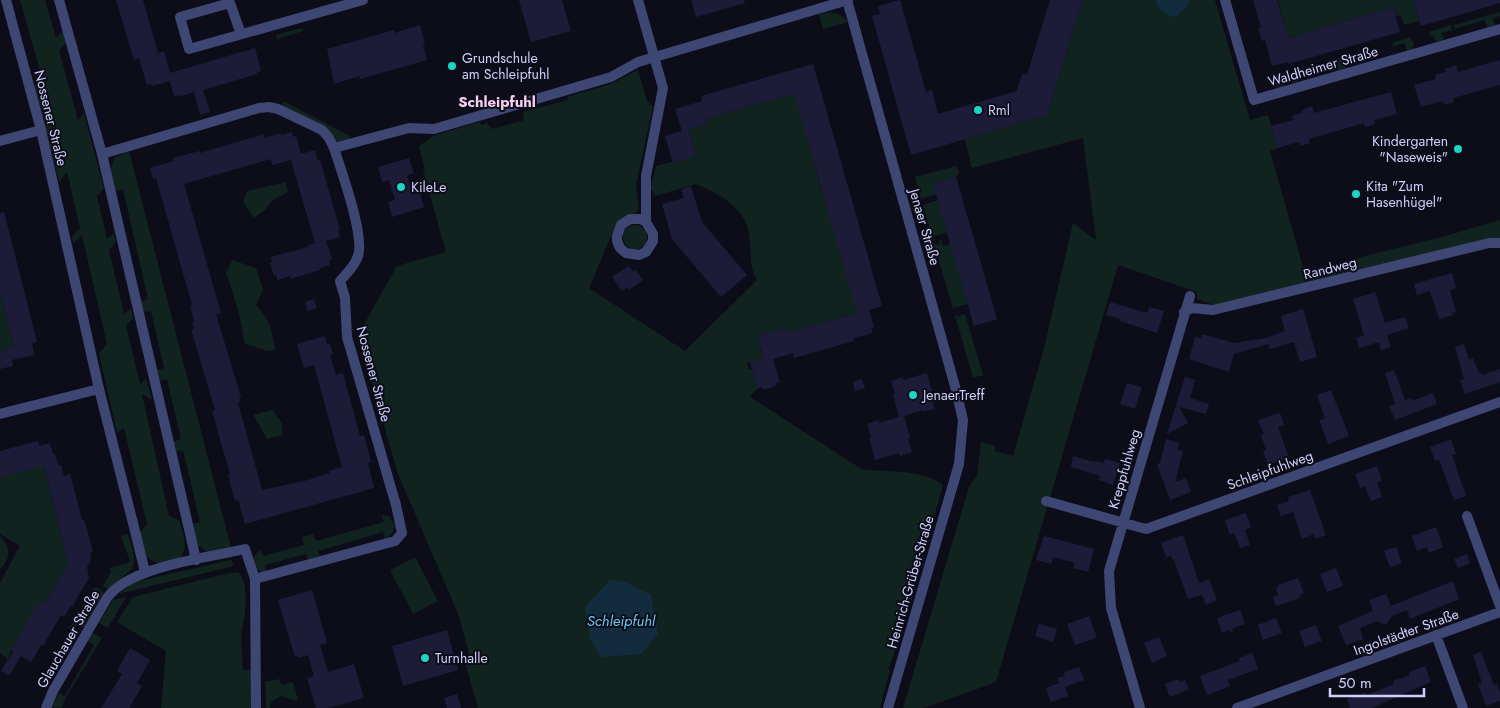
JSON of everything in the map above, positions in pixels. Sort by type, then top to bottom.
[{"type":"street","name":"Nossener Straße","points":[[6,0],[41,130],[100,389],[145,572]]},
{"type":"street","points":[[59,0],[102,154],[196,560]]},
{"type":"street","points":[[241,34],[230,3],[180,17],[189,49],[364,0]]},
{"type":"street","points":[[638,0],[663,88],[647,169],[646,222]]},
{"type":"street","points":[[334,148],[409,128],[434,129],[611,77],[638,62],[654,57],[848,0]]},
{"type":"street","name":"Jenaer Straße","points":[[848,0],[956,390],[963,420],[959,464]]},
{"type":"street","name":"Waldheimer Straße","points":[[1225,0],[1254,100],[1500,29]]},
{"type":"street","name":"Nossener Straße","points":[[102,154],[259,108],[269,107],[278,109],[322,130],[334,148],[360,243],[359,255],[352,268],[340,281],[345,298],[347,337],[396,505],[402,533],[395,541],[254,579]]},
{"type":"street","points":[[0,141],[41,130]]},
{"type":"street","name":"Randweg","points":[[1184,312],[1192,308],[1213,310],[1489,243],[1500,244]]},
{"type":"street","points":[[1184,312],[1190,296]]},
{"type":"street","name":"Kreppfuhlweg","points":[[1140,708],[1111,608],[1109,572],[1184,312]]},
{"type":"street","points":[[0,414],[100,389]]},
{"type":"street","name":"Schleipfuhlweg","points":[[1046,501],[1146,529],[1500,402]]},
{"type":"street","name":"Heinrich-Grüber-Straße","points":[[888,708],[959,464]]},
{"type":"street","points":[[1467,516],[1500,606]]},
{"type":"street","points":[[145,572],[245,549],[254,579],[256,708]]},
{"type":"street","name":"Glauchauer Straße","points":[[46,708],[53,691],[110,593],[125,582],[145,572]]},
{"type":"street","name":"Ingolstädter Straße","points":[[1237,708],[1500,612]]},
{"type":"street","points":[[1436,635],[1463,708]]},
{"type":"green space","points":[[20,0],[45,0],[56,38],[63,31],[66,43],[59,50],[78,120],[84,113],[104,189],[97,196],[107,239],[114,233],[116,242],[109,250],[124,314],[131,308],[133,319],[126,325],[140,384],[146,378],[152,400],[142,394],[169,516],[179,520],[184,539],[185,547],[182,555],[173,562],[155,562],[146,555],[143,548],[140,533],[147,524],[124,428],[117,433],[99,353],[107,344],[82,235],[73,243],[72,237],[80,228],[67,172],[59,182],[34,86],[42,78]]},
{"type":"green space","points":[[1083,0],[1215,0],[1250,120],[1268,115],[1277,148],[1270,151],[1304,271],[1442,237],[1500,220],[1500,238],[1214,305],[1197,299],[1197,292],[1118,265],[996,682],[924,708],[903,708],[969,487],[977,476],[981,442],[995,446],[995,451],[1013,456],[1044,348],[1073,223],[1096,240],[1083,138],[972,168],[965,139],[1047,115]]},
{"type":"green space","points":[[1275,0],[1418,0],[1414,2],[1419,21],[1404,25],[1401,15],[1396,16],[1393,7],[1284,39],[1281,29],[1285,27],[1278,1]]},
{"type":"green space","points":[[832,12],[842,16],[848,22],[823,29],[819,14]]},
{"type":"green space","points":[[1500,12],[1500,16],[1493,18],[1495,25],[1487,27],[1485,20],[1455,29],[1454,25]]},
{"type":"green space","points":[[1451,25],[1452,30],[1442,33],[1444,40],[1436,42],[1434,35],[1430,36],[1429,32]]},
{"type":"green space","points":[[302,28],[303,31],[277,39],[276,35]]},
{"type":"green space","points":[[1410,37],[1414,44],[1412,49],[1407,50],[1404,43],[1393,47],[1392,43]]},
{"type":"green space","points":[[1353,54],[1355,58],[1343,61],[1345,68],[1337,71],[1335,64],[1327,66],[1325,62]]},
{"type":"green space","points":[[1306,68],[1307,72],[1296,76],[1298,82],[1293,83],[1290,77],[1282,79],[1284,86],[1275,88],[1281,75]]},
{"type":"green space","points":[[638,70],[647,101],[653,106],[636,185],[639,209],[615,227],[589,288],[685,351],[757,280],[752,269],[749,233],[742,216],[736,209],[713,192],[696,184],[655,196],[651,188],[656,166],[696,156],[688,129],[708,124],[707,118],[797,93],[818,179],[860,312],[787,333],[786,328],[759,335],[760,339],[758,340],[761,353],[766,357],[747,363],[749,370],[752,369],[757,389],[750,397],[860,468],[926,476],[943,485],[888,670],[890,669],[880,708],[478,708],[464,659],[470,657],[459,616],[398,474],[358,335],[397,266],[446,252],[423,171],[425,170],[419,146],[433,136],[479,122],[482,125],[487,123],[492,129],[524,120],[523,112],[568,100],[567,97],[611,84]]},
{"type":"green space","points":[[283,101],[350,136],[348,141],[336,141],[334,136],[282,106]]},
{"type":"green space","points":[[129,151],[231,548],[207,552],[197,544],[193,524],[200,522],[183,450],[176,452],[173,442],[181,439],[167,379],[160,381],[157,370],[164,368],[151,311],[144,312],[141,301],[148,299],[123,189],[116,191],[111,169],[114,158]]},
{"type":"green space","points":[[956,166],[959,172],[956,177],[934,184],[937,194],[921,199],[915,177]]},
{"type":"green space","points":[[286,182],[288,192],[273,200],[265,210],[254,218],[243,202],[247,191]]},
{"type":"green space","points":[[938,200],[948,232],[932,237],[923,205]]},
{"type":"green space","points":[[635,225],[644,228],[647,237],[644,246],[635,249],[626,246],[623,237],[626,228]]},
{"type":"green space","points":[[939,240],[941,240],[943,246],[951,244],[968,304],[953,308],[933,242],[936,245],[940,244]]},
{"type":"green space","points":[[232,260],[256,268],[263,290],[256,305],[270,326],[275,350],[267,351],[244,343],[240,316],[226,273]]},
{"type":"green space","points":[[0,292],[14,347],[0,351]]},
{"type":"green space","points":[[956,314],[957,317],[965,314],[983,375],[973,378]]},
{"type":"green space","points":[[272,410],[282,423],[282,435],[267,439],[253,415]]},
{"type":"green space","points":[[43,463],[68,564],[44,605],[39,603],[11,650],[8,659],[0,653],[0,583],[20,546],[0,534],[0,474],[1,477]]},
{"type":"green space","points":[[382,515],[389,516],[395,526],[392,534],[385,539],[383,532],[318,551],[320,558],[309,561],[306,554],[265,565],[267,573],[261,572],[255,567],[254,556],[261,549],[263,556],[304,545],[302,537],[313,534],[316,541],[384,522]]},
{"type":"green space","points":[[128,534],[134,556],[132,569],[108,590],[103,586],[111,572],[110,568],[130,562],[121,535]]},
{"type":"green space","points":[[0,536],[8,548],[8,557],[0,569]]},
{"type":"green space","points":[[415,557],[438,601],[413,614],[390,570]]},
{"type":"green space","points":[[231,560],[234,566],[118,594],[139,581]]},
{"type":"green space","points":[[238,572],[242,577],[245,591],[245,608],[241,635],[243,670],[251,670],[252,708],[161,708],[166,651],[117,622],[133,597]]},
{"type":"green space","points":[[94,588],[98,588],[105,594],[84,628],[77,624],[73,631],[68,628]]},
{"type":"green space","points":[[126,597],[108,628],[99,623],[113,600]]},
{"type":"green space","points":[[93,633],[102,638],[65,699],[62,708],[52,707],[59,693],[65,696],[94,645],[88,641]]},
{"type":"green space","points":[[279,679],[282,685],[293,682],[298,700],[281,696],[271,702],[270,708],[266,708],[265,682]]},
{"type":"water","points":[[1156,0],[1189,0],[1189,4],[1176,17],[1163,12]]},
{"type":"water","name":"Schleipfuhl","points":[[610,580],[624,581],[651,595],[658,634],[641,654],[601,657],[590,639],[585,607]]},
{"type":"building","points":[[116,0],[143,0],[158,53],[164,51],[170,73],[255,48],[261,71],[257,72],[257,74],[203,90],[210,112],[200,115],[194,92],[179,97],[178,95],[174,96],[170,81],[152,86],[151,84],[147,85],[139,58],[134,60]]},
{"type":"building","points":[[519,0],[562,0],[571,31],[531,42]]},
{"type":"building","points":[[691,0],[744,0],[745,3],[696,17]]},
{"type":"building","points":[[900,0],[926,92],[932,90],[938,114],[1017,91],[1022,74],[1027,75],[1050,0],[1083,0],[1047,115],[911,155],[872,16],[880,14],[878,6]]},
{"type":"building","points":[[1253,0],[1277,0],[1288,38],[1393,7],[1400,32],[1288,64],[1288,62],[1272,66],[1265,40],[1262,41],[1258,28],[1261,27]]},
{"type":"building","points":[[1413,0],[1500,0],[1500,3],[1421,26]]},
{"type":"building","points":[[420,25],[427,60],[360,79],[359,76],[334,84],[327,49],[394,30],[395,33]]},
{"type":"building","points":[[1500,60],[1500,85],[1453,98],[1454,102],[1444,105],[1443,101],[1421,107],[1414,85],[1436,79],[1435,75],[1446,72],[1445,69],[1456,65],[1458,72]]},
{"type":"building","points":[[813,64],[882,306],[869,310],[874,327],[871,328],[873,333],[853,338],[854,341],[794,358],[793,353],[773,359],[780,382],[775,384],[776,386],[763,390],[762,387],[757,389],[750,362],[763,358],[758,340],[760,339],[759,335],[786,328],[787,333],[857,313],[794,94],[707,118],[708,124],[682,131],[675,109],[702,101],[701,96]]},
{"type":"building","points":[[1391,92],[1397,114],[1374,120],[1375,124],[1365,127],[1364,123],[1309,139],[1310,143],[1300,146],[1299,142],[1277,148],[1271,126],[1293,120],[1292,116],[1302,113],[1302,110],[1312,106],[1314,113]]},
{"type":"building","points":[[688,129],[696,156],[673,163],[665,136]]},
{"type":"building","points":[[292,132],[293,137],[296,136],[301,154],[315,150],[318,161],[320,160],[340,230],[338,231],[340,237],[326,241],[332,259],[329,260],[330,265],[319,268],[320,270],[290,279],[290,276],[278,280],[276,275],[274,276],[270,263],[272,262],[271,257],[309,247],[308,245],[315,243],[291,160],[272,165],[271,159],[184,184],[221,313],[216,314],[241,397],[238,403],[262,490],[308,480],[342,467],[314,365],[304,368],[297,344],[325,336],[333,354],[330,355],[336,375],[343,373],[360,436],[364,435],[371,462],[368,463],[374,488],[245,524],[238,500],[235,501],[228,475],[230,474],[212,411],[215,410],[191,329],[194,329],[190,305],[192,305],[156,178],[153,179],[150,168],[174,161],[173,158],[200,151],[200,153],[264,134],[264,138]]},
{"type":"building","name":"KileLe","points":[[409,158],[414,173],[407,175],[413,195],[420,193],[424,207],[392,217],[388,202],[395,200],[389,180],[382,182],[378,167]]},
{"type":"building","points":[[956,177],[997,319],[974,326],[933,184]]},
{"type":"building","points":[[691,186],[702,222],[747,275],[721,297],[672,239],[662,204],[684,198],[681,189]]},
{"type":"building","points":[[4,212],[37,342],[32,343],[34,355],[12,360],[13,366],[0,369],[0,351],[14,347],[0,292],[0,213]]},
{"type":"building","points":[[629,266],[633,272],[636,270],[643,280],[629,290],[627,287],[622,291],[612,277]]},
{"type":"building","points":[[1452,273],[1456,288],[1450,290],[1456,312],[1452,313],[1453,315],[1439,319],[1430,291],[1417,295],[1414,284]]},
{"type":"building","points":[[1375,292],[1385,323],[1405,317],[1409,328],[1387,335],[1391,347],[1381,350],[1379,342],[1359,348],[1356,338],[1364,335],[1353,299]]},
{"type":"building","points":[[314,299],[317,308],[307,311],[305,302]]},
{"type":"building","points":[[1110,302],[1143,312],[1148,312],[1149,307],[1164,311],[1157,333],[1106,315]]},
{"type":"building","points":[[1303,309],[1317,357],[1300,362],[1294,342],[1270,349],[1268,344],[1234,354],[1229,372],[1189,359],[1195,337],[1201,338],[1202,334],[1234,343],[1266,338],[1285,331],[1281,316]]},
{"type":"building","points":[[1464,344],[1469,360],[1473,358],[1479,373],[1482,375],[1500,369],[1500,382],[1465,394],[1460,380],[1464,379],[1455,347]]},
{"type":"building","points":[[1394,370],[1405,400],[1411,398],[1412,401],[1433,393],[1437,404],[1395,420],[1389,406],[1395,404],[1385,373]]},
{"type":"building","points":[[927,373],[935,409],[923,412],[923,410],[904,416],[912,452],[900,456],[899,453],[875,460],[867,424],[879,420],[879,423],[899,417],[891,381],[903,377],[903,380]]},
{"type":"building","points":[[1185,377],[1195,380],[1190,398],[1209,404],[1206,414],[1179,407],[1188,423],[1167,434]]},
{"type":"building","points":[[862,379],[865,388],[855,391],[853,382]]},
{"type":"building","points":[[1127,383],[1142,387],[1135,409],[1120,404]]},
{"type":"building","points":[[1331,390],[1349,436],[1328,444],[1319,420],[1325,419],[1317,395]]},
{"type":"building","points":[[1280,413],[1284,425],[1278,427],[1289,458],[1268,465],[1263,451],[1266,450],[1261,435],[1264,434],[1258,420]]},
{"type":"building","points":[[1166,439],[1179,443],[1177,450],[1183,451],[1175,482],[1186,478],[1191,492],[1170,500],[1157,464],[1160,463]]},
{"type":"building","points":[[1451,439],[1456,454],[1452,455],[1466,496],[1454,500],[1439,460],[1435,461],[1430,447]]},
{"type":"building","points":[[38,441],[40,446],[50,443],[58,465],[61,465],[64,476],[70,474],[82,520],[84,519],[93,552],[90,553],[91,560],[87,567],[89,578],[72,607],[64,617],[61,615],[43,646],[41,645],[31,662],[21,656],[9,676],[1,671],[13,651],[11,650],[39,602],[44,605],[68,564],[44,466],[0,477],[0,451]]},
{"type":"building","points":[[1073,456],[1094,462],[1104,463],[1105,459],[1120,463],[1113,485],[1099,480],[1100,476],[1071,467]]},
{"type":"building","points":[[1377,466],[1382,481],[1377,482],[1382,497],[1371,501],[1365,486],[1360,488],[1355,474]]},
{"type":"building","points":[[1310,490],[1326,535],[1315,539],[1314,534],[1302,539],[1293,512],[1281,516],[1277,505],[1289,501],[1288,497]]},
{"type":"building","points":[[1246,513],[1251,527],[1245,530],[1250,545],[1240,548],[1234,533],[1230,535],[1225,520]]},
{"type":"building","points":[[1436,527],[1443,547],[1429,553],[1427,547],[1417,551],[1412,536]]},
{"type":"building","points":[[1183,535],[1199,583],[1209,579],[1217,600],[1206,605],[1202,595],[1188,599],[1174,560],[1171,556],[1166,557],[1161,543]]},
{"type":"building","points":[[1044,536],[1094,549],[1088,572],[1073,568],[1075,563],[1053,557],[1051,564],[1036,560]]},
{"type":"building","points":[[1396,547],[1402,563],[1390,567],[1384,551]]},
{"type":"building","points":[[1467,554],[1470,563],[1458,568],[1454,559]]},
{"type":"building","points":[[1336,568],[1343,586],[1327,592],[1320,574]]},
{"type":"building","points":[[1298,578],[1304,593],[1299,595],[1300,598],[1276,606],[1273,597],[1278,595],[1276,588],[1279,587],[1278,585]]},
{"type":"building","points":[[1453,581],[1459,599],[1410,619],[1407,610],[1392,616],[1386,625],[1377,621],[1360,628],[1363,639],[1346,645],[1338,626],[1373,611],[1369,600],[1386,594],[1391,606]]},
{"type":"building","points":[[312,590],[327,643],[320,645],[328,672],[354,664],[364,698],[328,708],[316,708],[307,678],[314,676],[308,655],[299,658],[298,656],[295,657],[278,600]]},
{"type":"building","points":[[1240,610],[1245,624],[1233,628],[1232,633],[1228,630],[1222,633],[1217,618]]},
{"type":"building","points":[[1089,616],[1097,638],[1075,645],[1067,624]]},
{"type":"building","points":[[1276,618],[1282,633],[1263,640],[1258,625]]},
{"type":"building","points":[[1039,624],[1057,629],[1053,642],[1035,636]]},
{"type":"building","points":[[1316,625],[1322,641],[1305,647],[1299,631]]},
{"type":"building","name":"Turnhalle","points":[[447,630],[458,670],[403,686],[392,646]]},
{"type":"building","points":[[1159,637],[1167,656],[1152,663],[1144,643]]},
{"type":"building","points":[[130,648],[150,660],[137,683],[142,686],[129,708],[101,708],[122,674],[117,671]]},
{"type":"building","points":[[1481,652],[1494,685],[1497,684],[1500,693],[1500,701],[1486,706],[1478,684],[1482,683],[1473,655]]},
{"type":"building","points":[[1252,653],[1258,669],[1228,680],[1230,686],[1207,695],[1200,676],[1240,661],[1239,658]]},
{"type":"building","points":[[1425,666],[1431,682],[1372,708],[1350,708],[1347,699],[1366,692],[1367,695],[1394,684],[1393,681],[1410,675],[1409,672]]},
{"type":"building","points":[[1079,667],[1084,680],[1065,687],[1068,696],[1051,702],[1046,688],[1059,683],[1057,678],[1065,676],[1064,672]]},
{"type":"building","points":[[1179,679],[1180,682],[1185,680],[1189,689],[1170,697],[1165,684]]},
{"type":"building","points":[[457,694],[461,708],[447,708],[444,698]]},
{"type":"place","name":"Grundschule am Schleipfuhl","points":[[452,66]]},
{"type":"place","name":"Rml","points":[[978,110]]},
{"type":"place","name":"Kindergarten \"Naseweis\"","points":[[1458,149]]},
{"type":"place","name":"KileLe","points":[[401,187]]},
{"type":"place","name":"Kita \"Zum Hasenhügel\"","points":[[1356,194]]},
{"type":"place","name":"JenaerTreff","points":[[913,395]]},
{"type":"place","name":"Turnhalle","points":[[425,658]]},
{"type":"district","name":"Schleipfuhl","points":[[497,102]]}]
